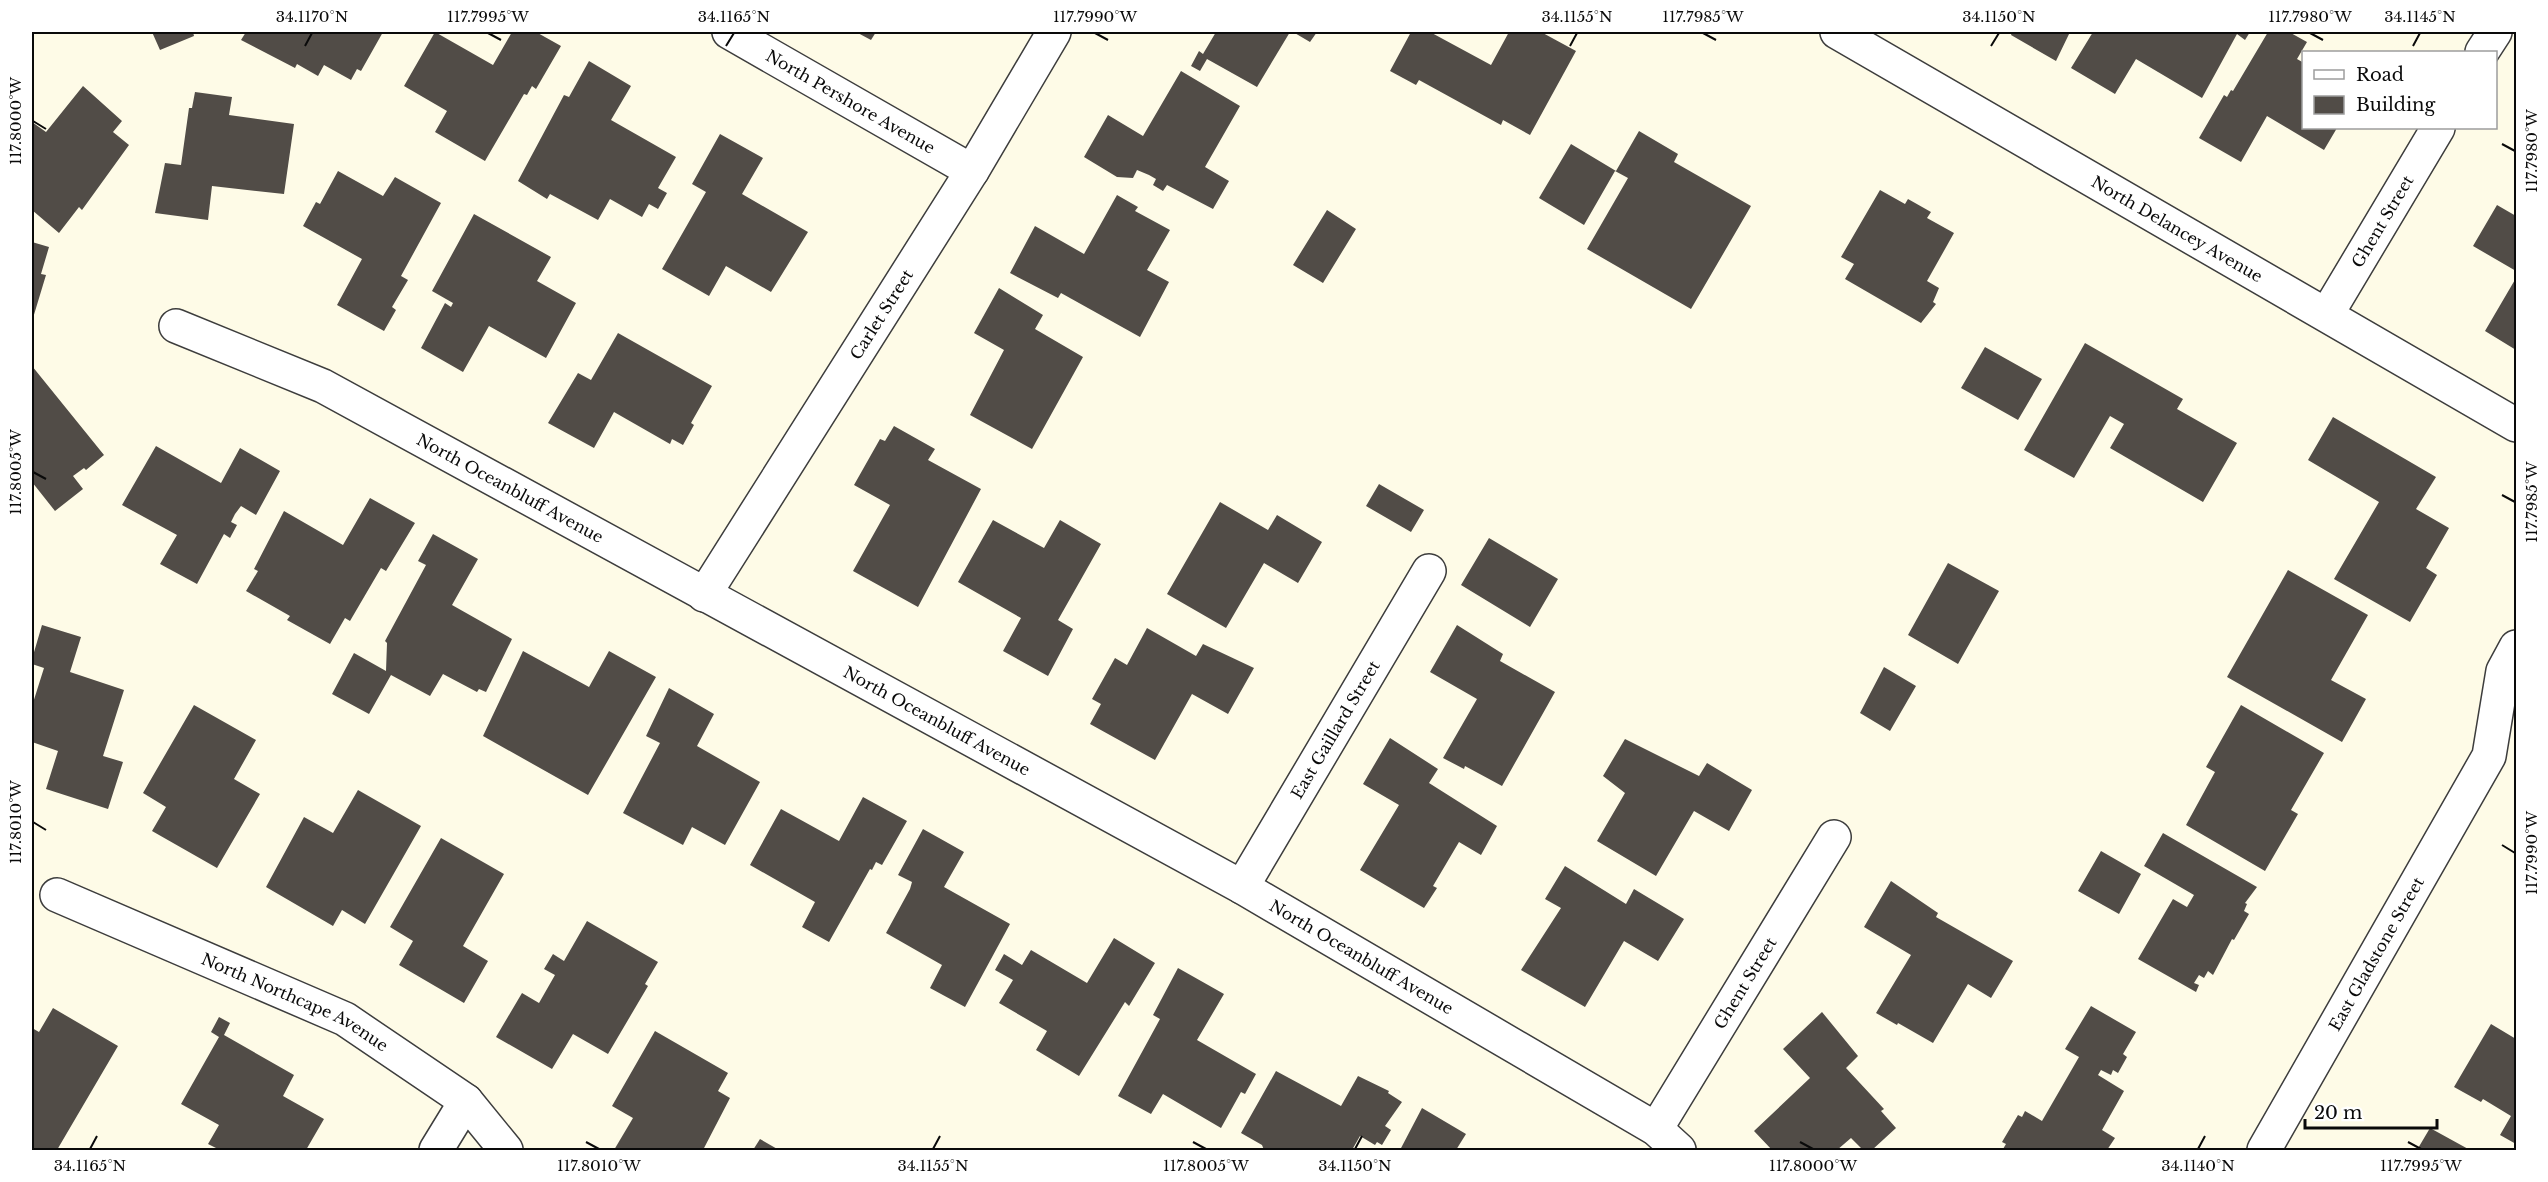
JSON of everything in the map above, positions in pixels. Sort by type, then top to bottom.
[{"type":"street","name":"North Pershore Avenue","points":[[729,32],[972,171]]},
{"type":"street","name":"Carlet Street","points":[[704,595],[972,171],[1054,32]]},
{"type":"street","name":"North Delancey Avenue","points":[[1837,32],[2517,426]]},
{"type":"street","points":[[2483,51],[2494,32]]},
{"type":"street","name":"Ghent Street","points":[[2327,314],[2437,129]]},
{"type":"street","name":"North Oceanbluff Avenue","points":[[176,326],[323,386],[1242,887],[1667,1140]]},
{"type":"street","name":"East Gaillard Street","points":[[1242,887],[1429,571]]},
{"type":"street","name":"East Gladstone Street","points":[[2264,1150],[2489,756],[2503,671],[2517,647]]},
{"type":"street","name":"East Gladstone Street","points":[[2489,756],[2517,734]]},
{"type":"street","name":"Ghent Street","points":[[1667,1140],[1834,837]]},
{"type":"street","name":"North Northcape Avenue","points":[[57,895],[345,1019],[466,1101],[506,1150]]},
{"type":"street","points":[[436,1150],[466,1101]]},
{"type":"building","points":[[152,32],[193,32],[194,36],[160,50]]},
{"type":"building","points":[[246,32],[383,32],[361,71],[357,69],[351,80],[324,65],[318,76],[297,64],[295,68],[241,40]]},
{"type":"building","points":[[435,32],[493,65],[512,32],[536,32],[561,46],[536,89],[532,86],[527,95],[524,94],[485,161],[435,132],[447,111],[404,86]]},
{"type":"building","points":[[856,32],[876,32],[871,40]]},
{"type":"building","points":[[1216,32],[1290,32],[1257,87],[1207,59],[1200,71],[1191,66],[1199,51],[1203,54]]},
{"type":"building","points":[[1293,32],[1317,32],[1310,42]]},
{"type":"building","points":[[1411,32],[1430,32],[1491,65],[1509,32],[1541,32],[1576,51],[1530,135],[1503,120],[1501,125],[1419,80],[1416,85],[1390,71]]},
{"type":"building","points":[[2012,32],[2070,32],[2056,61],[2011,35]]},
{"type":"building","points":[[2093,32],[2250,32],[2245,40],[2237,34],[2202,98],[2136,59],[2115,94],[2071,68]]},
{"type":"building","points":[[2268,32],[2289,32],[2307,42],[2297,59],[2302,62],[2302,129],[2336,129],[2324,150],[2267,116],[2241,162],[2199,138],[2224,95],[2227,97],[2231,90],[2233,91]]},
{"type":"building","points":[[589,61],[631,86],[611,120],[676,157],[658,188],[667,193],[658,209],[649,204],[642,217],[610,199],[598,220],[550,194],[547,199],[518,181],[564,95],[569,97]]},
{"type":"building","points":[[1181,71],[1240,106],[1205,167],[1229,181],[1213,209],[1167,185],[1163,191],[1153,185],[1156,179],[1137,170],[1133,178],[1117,177],[1084,157],[1108,115],[1143,136]]},
{"type":"building","points":[[83,86],[122,121],[113,132],[129,145],[82,210],[79,207],[59,233],[32,210],[32,122],[46,132]]},
{"type":"building","points":[[195,92],[232,97],[229,115],[294,124],[284,194],[212,186],[208,220],[155,213],[165,163],[181,165],[189,108],[192,108]]},
{"type":"building","points":[[1639,131],[1678,154],[1674,162],[1751,206],[1691,309],[1587,249],[1628,178],[1615,171],[1584,225],[1539,198],[1571,144],[1616,171]]},
{"type":"building","points":[[720,134],[763,158],[742,194],[808,232],[771,292],[726,266],[709,296],[662,269],[706,192],[692,184]]},
{"type":"building","points":[[338,171],[383,196],[395,177],[441,203],[401,276],[408,280],[392,307],[396,310],[384,331],[337,305],[362,259],[303,226],[316,202],[320,204]]},
{"type":"building","points":[[1880,190],[1905,204],[1908,199],[1931,212],[1927,218],[1954,233],[1927,281],[1939,288],[1933,302],[1936,304],[1921,323],[1845,279],[1854,264],[1841,257]]},
{"type":"building","points":[[1117,195],[1138,207],[1135,211],[1170,230],[1147,270],[1169,282],[1140,337],[1061,293],[1058,298],[1010,273],[1035,226],[1084,254]]},
{"type":"building","points":[[2497,205],[2516,216],[2516,271],[2473,246]]},
{"type":"building","points":[[1327,210],[1356,229],[1323,283],[1293,265]]},
{"type":"building","points":[[474,214],[551,257],[537,281],[576,303],[546,358],[489,326],[463,372],[421,348],[445,303],[451,307],[453,303],[432,291]]},
{"type":"building","points":[[32,242],[49,247],[41,274],[46,275],[33,318]]},
{"type":"building","points":[[2516,278],[2516,350],[2485,331]]},
{"type":"building","points":[[999,288],[1043,315],[1035,329],[1083,357],[1032,449],[970,415],[1004,350],[974,333]]},
{"type":"building","points":[[618,333],[712,386],[691,423],[694,425],[683,445],[672,439],[670,444],[614,412],[594,448],[548,423],[578,373],[591,380]]},
{"type":"building","points":[[2085,343],[2183,399],[2177,409],[2237,443],[2203,502],[2110,448],[2124,424],[2110,416],[2074,478],[2024,450]]},
{"type":"building","points":[[1985,347],[2042,379],[2018,420],[1961,388]]},
{"type":"building","points":[[32,366],[104,455],[86,470],[84,468],[73,476],[83,489],[55,511],[32,482]]},
{"type":"building","points":[[2333,417],[2436,477],[2416,509],[2449,528],[2426,568],[2437,575],[2410,622],[2334,579],[2379,502],[2308,460]]},
{"type":"building","points":[[894,426],[935,449],[928,460],[981,489],[918,607],[853,571],[890,505],[854,485],[880,439],[885,441]]},
{"type":"building","points":[[156,446],[221,483],[240,448],[280,471],[256,515],[241,506],[235,514],[231,522],[237,525],[230,538],[224,534],[197,584],[160,564],[177,535],[122,505]]},
{"type":"building","points":[[1379,484],[1424,510],[1411,532],[1366,506]]},
{"type":"building","points":[[370,498],[415,523],[386,571],[381,568],[350,621],[345,618],[330,644],[287,620],[290,616],[246,591],[258,571],[254,569],[284,511],[343,545]]},
{"type":"building","points":[[1220,502],[1268,530],[1277,515],[1322,542],[1298,583],[1264,563],[1226,628],[1167,594]]},
{"type":"building","points":[[993,520],[1044,548],[1060,520],[1101,544],[1058,620],[1073,629],[1048,676],[1003,651],[1021,618],[958,582]]},
{"type":"building","points":[[433,534],[478,559],[452,605],[512,639],[486,692],[479,689],[477,692],[443,674],[430,696],[391,675],[369,714],[332,694],[354,653],[386,671],[387,643],[385,641],[426,565],[418,561]]},
{"type":"building","points":[[1489,538],[1558,579],[1530,627],[1461,585]]},
{"type":"building","points":[[1948,563],[1999,591],[1958,664],[1908,635]]},
{"type":"building","points":[[2288,570],[2368,615],[2331,680],[2366,699],[2342,742],[2227,677]]},
{"type":"building","points":[[42,625],[81,637],[70,672],[124,690],[103,756],[123,762],[108,809],[46,789],[58,751],[32,742],[32,706],[44,668],[32,664],[32,659]]},
{"type":"building","points":[[1457,625],[1503,654],[1500,661],[1555,692],[1502,786],[1465,766],[1464,769],[1443,758],[1477,699],[1430,672]]},
{"type":"building","points":[[1147,628],[1196,656],[1203,644],[1254,668],[1228,714],[1192,694],[1155,760],[1090,724],[1101,704],[1092,699],[1115,658],[1127,665]]},
{"type":"building","points":[[523,651],[589,687],[609,651],[656,677],[588,795],[483,736]]},
{"type":"building","points":[[1884,667],[1916,686],[1890,731],[1860,713]]},
{"type":"building","points":[[669,688],[714,714],[697,746],[760,782],[725,845],[692,827],[683,845],[623,813],[660,743],[646,736]]},
{"type":"building","points":[[194,705],[256,740],[234,779],[260,794],[217,868],[152,831],[166,807],[143,793]]},
{"type":"building","points":[[2241,705],[2324,753],[2291,810],[2298,814],[2265,871],[2186,825],[2215,772],[2206,767]]},
{"type":"building","points":[[1390,738],[1438,769],[1429,783],[1497,826],[1481,855],[1459,842],[1433,886],[1437,888],[1424,908],[1360,870],[1399,805],[1363,784]]},
{"type":"building","points":[[1625,739],[1699,776],[1707,763],[1752,790],[1729,831],[1694,811],[1656,876],[1597,841],[1625,793],[1603,776]]},
{"type":"building","points":[[358,790],[421,826],[365,924],[342,910],[333,926],[266,887],[304,817],[333,833]]},
{"type":"building","points":[[863,797],[907,821],[882,865],[876,862],[872,870],[870,869],[829,942],[802,927],[815,902],[750,865],[781,809],[839,841]]},
{"type":"building","points":[[923,829],[964,852],[944,887],[1010,924],[965,1007],[930,988],[942,965],[886,933],[912,882],[898,875]]},
{"type":"building","points":[[2163,833],[2257,887],[2245,903],[2247,904],[2244,911],[2249,914],[2234,940],[2232,939],[2213,975],[2208,971],[2204,978],[2199,975],[2194,983],[2199,985],[2196,992],[2138,959],[2173,899],[2187,907],[2194,895],[2144,866]]},
{"type":"building","points":[[441,838],[504,874],[463,946],[488,961],[464,1003],[399,965],[413,941],[390,927]]},
{"type":"building","points":[[2101,851],[2141,874],[2119,914],[2078,891]]},
{"type":"building","points":[[1565,866],[1626,904],[1634,889],[1684,919],[1658,961],[1624,941],[1585,1007],[1521,970],[1561,908],[1545,899]]},
{"type":"building","points":[[1891,881],[1938,913],[1936,917],[2013,961],[1991,998],[1968,984],[1933,1043],[1876,1013],[1911,955],[1864,927]]},
{"type":"building","points":[[587,921],[658,962],[645,984],[648,986],[608,1054],[573,1034],[552,1069],[496,1037],[522,993],[539,1003],[555,975],[544,969],[553,954],[564,961]]},
{"type":"building","points":[[1114,938],[1155,963],[1129,1006],[1125,1002],[1079,1076],[1036,1050],[1047,1031],[999,1003],[1013,980],[995,970],[1004,954],[1022,965],[1031,950],[1087,983]]},
{"type":"building","points":[[1178,968],[1224,994],[1197,1040],[1256,1074],[1245,1094],[1241,1092],[1221,1128],[1163,1094],[1151,1114],[1118,1096],[1160,1019],[1153,1015]]},
{"type":"building","points":[[2091,1006],[2136,1032],[2123,1054],[2127,1057],[2118,1073],[2113,1070],[2111,1075],[2101,1070],[2098,1075],[2124,1091],[2102,1130],[2115,1138],[2107,1150],[2003,1149],[2006,1144],[2002,1142],[2018,1115],[2022,1117],[2025,1111],[2042,1121],[2079,1057],[2065,1049]]},
{"type":"building","points":[[53,1008],[118,1046],[57,1150],[38,1150],[32,1147],[32,1028],[39,1032]]},
{"type":"building","points":[[1822,1012],[1858,1056],[1846,1068],[1884,1109],[1881,1111],[1896,1128],[1872,1150],[1863,1150],[1851,1138],[1837,1150],[1772,1150],[1754,1131],[1810,1078],[1783,1049]]},
{"type":"building","points":[[219,1017],[230,1023],[224,1035],[294,1075],[283,1096],[324,1119],[306,1150],[220,1150],[208,1144],[219,1125],[181,1104],[219,1037],[211,1032]]},
{"type":"building","points":[[2491,1024],[2516,1039],[2516,1144],[2500,1135],[2511,1116],[2483,1099],[2481,1102],[2454,1087]]},
{"type":"building","points":[[655,1031],[728,1073],[718,1091],[730,1098],[703,1150],[614,1150],[633,1118],[612,1106]]},
{"type":"building","points":[[1276,1071],[1341,1106],[1358,1076],[1389,1091],[1388,1093],[1402,1102],[1385,1126],[1391,1130],[1382,1145],[1377,1142],[1375,1145],[1360,1136],[1352,1150],[1264,1150],[1262,1145],[1241,1133]]},
{"type":"building","points":[[1422,1108],[1466,1134],[1456,1150],[1400,1150]]},
{"type":"building","points":[[2430,1128],[2470,1150],[2417,1150]]},
{"type":"building","points":[[760,1139],[779,1150],[753,1150]]}]
